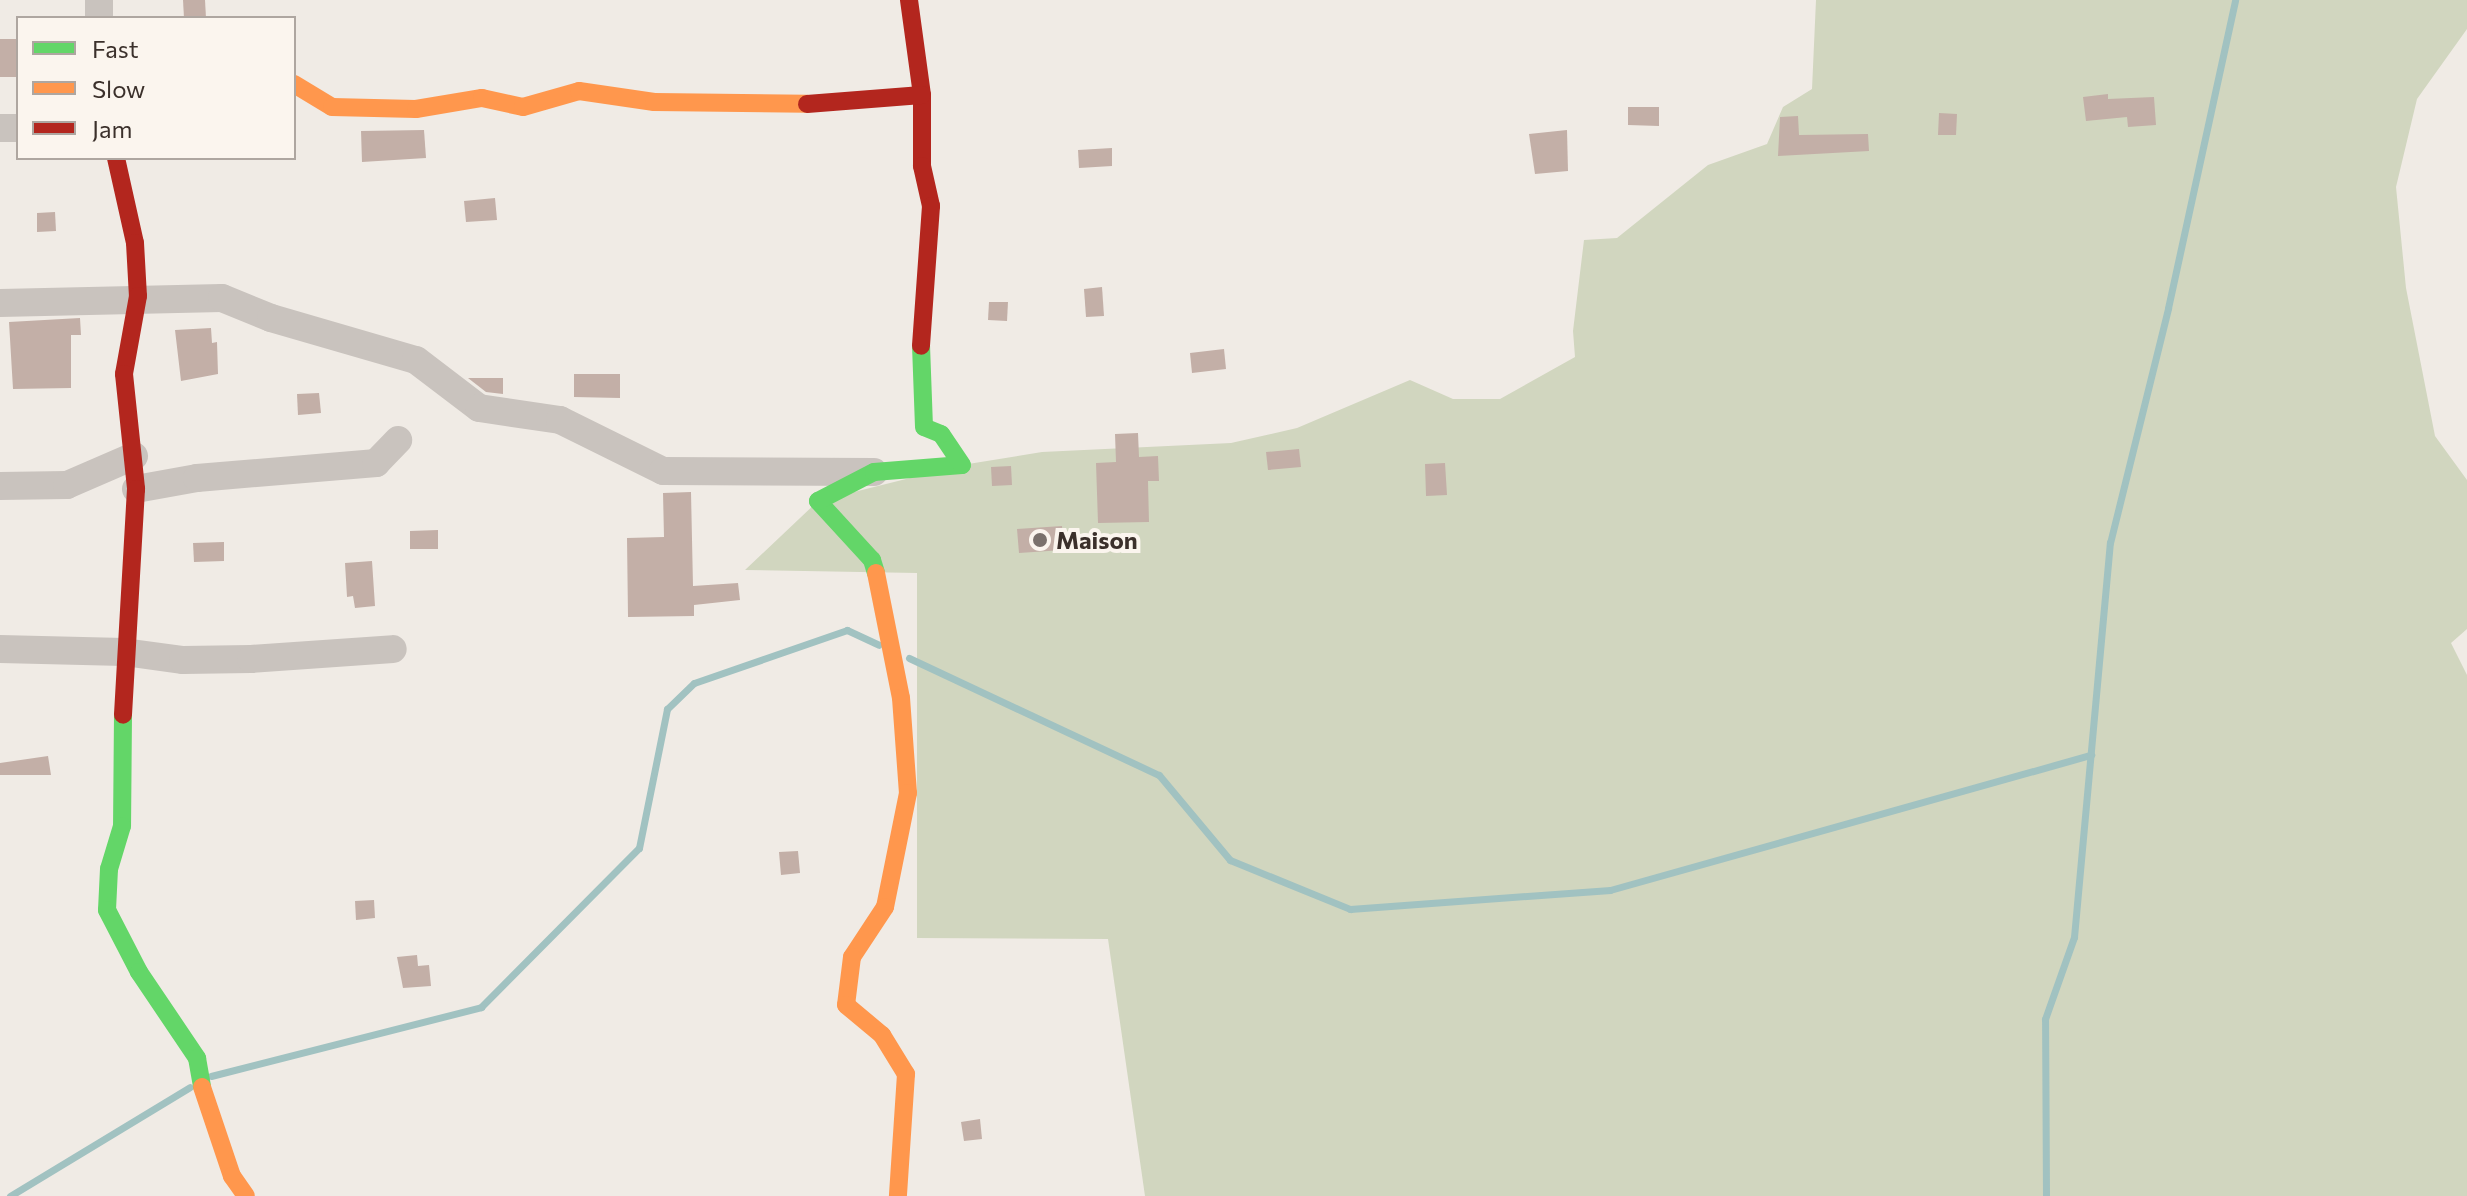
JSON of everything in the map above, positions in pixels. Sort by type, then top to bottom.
[{"type":"street","points":[[0,303],[138,296],[197,302],[222,298],[271,318],[416,360],[479,408],[560,420],[663,471],[874,472],[962,465],[941,434],[924,427],[920,308],[931,206],[922,166],[922,95],[909,0]]},
{"type":"street","points":[[296,85],[332,107],[402,109],[482,98],[523,107],[579,91],[654,102],[764,107],[922,95]]},
{"type":"street","points":[[116,160],[135,243],[138,296],[124,374],[136,489],[124,652],[122,826],[109,869],[107,910],[139,972],[197,1058],[199,1079],[232,1176],[246,1196]]},
{"type":"street","points":[[136,489],[197,478],[376,463],[398,440]]},
{"type":"street","points":[[0,486],[67,485],[134,456]]},
{"type":"street","points":[[874,472],[818,501],[872,560],[888,613],[901,698],[908,793],[885,907],[852,957],[846,1005],[882,1035],[906,1074],[898,1196]]},
{"type":"street","points":[[0,649],[238,659],[393,649]]},
{"type":"green space","points":[[1816,0],[2467,0],[2467,29],[2417,99],[2396,187],[2406,288],[2435,436],[2467,480],[2467,629],[2451,643],[2467,675],[2467,1196],[1145,1196],[1108,939],[917,938],[917,573],[745,570],[818,501],[962,465],[1042,452],[1231,443],[1297,428],[1410,380],[1453,399],[1500,399],[1575,357],[1573,331],[1584,240],[1617,238],[1708,165],[1767,144],[1783,107],[1812,89]]},
{"type":"building","points":[[183,0],[205,0],[206,16],[184,16]]},
{"type":"building","points":[[0,39],[16,39],[16,77],[0,77]]},
{"type":"building","points":[[2108,94],[2108,99],[2154,97],[2156,125],[2128,127],[2127,117],[2086,121],[2083,97]]},
{"type":"building","points":[[1628,107],[1659,107],[1659,126],[1628,125]]},
{"type":"building","points":[[1939,113],[1957,114],[1956,135],[1938,135]]},
{"type":"building","points":[[1798,116],[1799,135],[1868,134],[1869,151],[1778,156],[1780,117]]},
{"type":"building","points":[[424,130],[426,158],[362,162],[361,131]]},
{"type":"building","points":[[1567,130],[1568,171],[1535,174],[1529,134]]},
{"type":"building","points":[[1112,148],[1112,166],[1079,168],[1078,150]]},
{"type":"building","points":[[495,198],[497,220],[466,222],[464,201]]},
{"type":"building","points":[[55,212],[56,231],[37,232],[37,213]]},
{"type":"building","points":[[1102,287],[1104,316],[1086,317],[1084,289]]},
{"type":"building","points":[[989,302],[1008,302],[1007,321],[988,320]]},
{"type":"building","points":[[80,318],[81,335],[71,335],[71,388],[13,389],[9,322]]},
{"type":"building","points":[[211,328],[212,343],[217,342],[218,374],[181,381],[175,330]]},
{"type":"building","points":[[1224,349],[1226,369],[1192,373],[1190,353]]},
{"type":"building","points":[[574,374],[620,374],[620,398],[574,397]]},
{"type":"building","points":[[468,378],[503,378],[503,394],[486,392]]},
{"type":"building","points":[[319,393],[321,413],[298,415],[297,394]]},
{"type":"building","points":[[1138,433],[1139,457],[1158,456],[1159,481],[1148,481],[1149,522],[1098,523],[1096,463],[1116,462],[1115,434]]},
{"type":"building","points":[[1299,449],[1301,467],[1268,470],[1266,452]]},
{"type":"building","points":[[1445,463],[1447,495],[1426,496],[1425,464]]},
{"type":"building","points":[[1011,466],[1012,485],[992,486],[991,467]]},
{"type":"building","points":[[691,492],[693,586],[738,583],[740,600],[694,605],[694,616],[628,617],[627,538],[664,537],[663,493]]},
{"type":"building","name":"Maison","points":[[1062,526],[1063,550],[1019,553],[1017,529]]},
{"type":"building","points":[[438,530],[438,549],[410,549],[410,531]]},
{"type":"building","points":[[224,542],[224,561],[194,562],[193,543]]},
{"type":"building","points":[[372,561],[375,606],[355,608],[353,596],[347,597],[345,563]]},
{"type":"building","points":[[48,756],[51,775],[0,775],[0,763]]},
{"type":"building","points":[[798,851],[800,873],[781,875],[779,852]]},
{"type":"building","points":[[374,900],[375,918],[356,920],[355,901]]},
{"type":"building","points":[[417,955],[418,966],[429,965],[431,986],[403,988],[397,957]]},
{"type":"building","points":[[980,1119],[982,1139],[964,1141],[961,1122]]},
{"type":"waterway","points":[[2046,1196],[2045,1019],[2074,937],[2110,543],[2168,308],[2235,0]]},
{"type":"waterway","points":[[211,1076],[481,1007],[639,848],[667,709],[694,683],[847,630],[879,645]]},
{"type":"waterway","points":[[909,658],[1159,775],[1230,860],[1350,909],[1610,890],[2091,755]]},
{"type":"waterway","points":[[10,1196],[190,1087]]},
{"type":"traffic: fast","points":[[876,573],[872,560],[818,501],[874,472],[962,465],[941,434],[924,427],[921,346]]},
{"type":"traffic: fast","points":[[123,715],[122,826],[109,869],[107,910],[139,972],[197,1058],[202,1087]]},
{"type":"traffic: slow","points":[[296,85],[332,107],[416,109],[482,98],[523,107],[579,91],[654,102],[807,104]]},
{"type":"traffic: slow","points":[[876,573],[901,698],[908,793],[885,907],[852,957],[846,1005],[882,1035],[906,1074],[898,1196]]},
{"type":"traffic: slow","points":[[202,1087],[232,1176],[246,1196]]},
{"type":"traffic: jam","points":[[909,0],[922,95],[922,166],[931,206],[921,346]]},
{"type":"traffic: jam","points":[[807,104],[922,95]]},
{"type":"traffic: jam","points":[[116,160],[135,243],[138,296],[124,374],[136,489],[123,715]]},
{"type":"place","name":"Maison","points":[[1040,540]]}]
